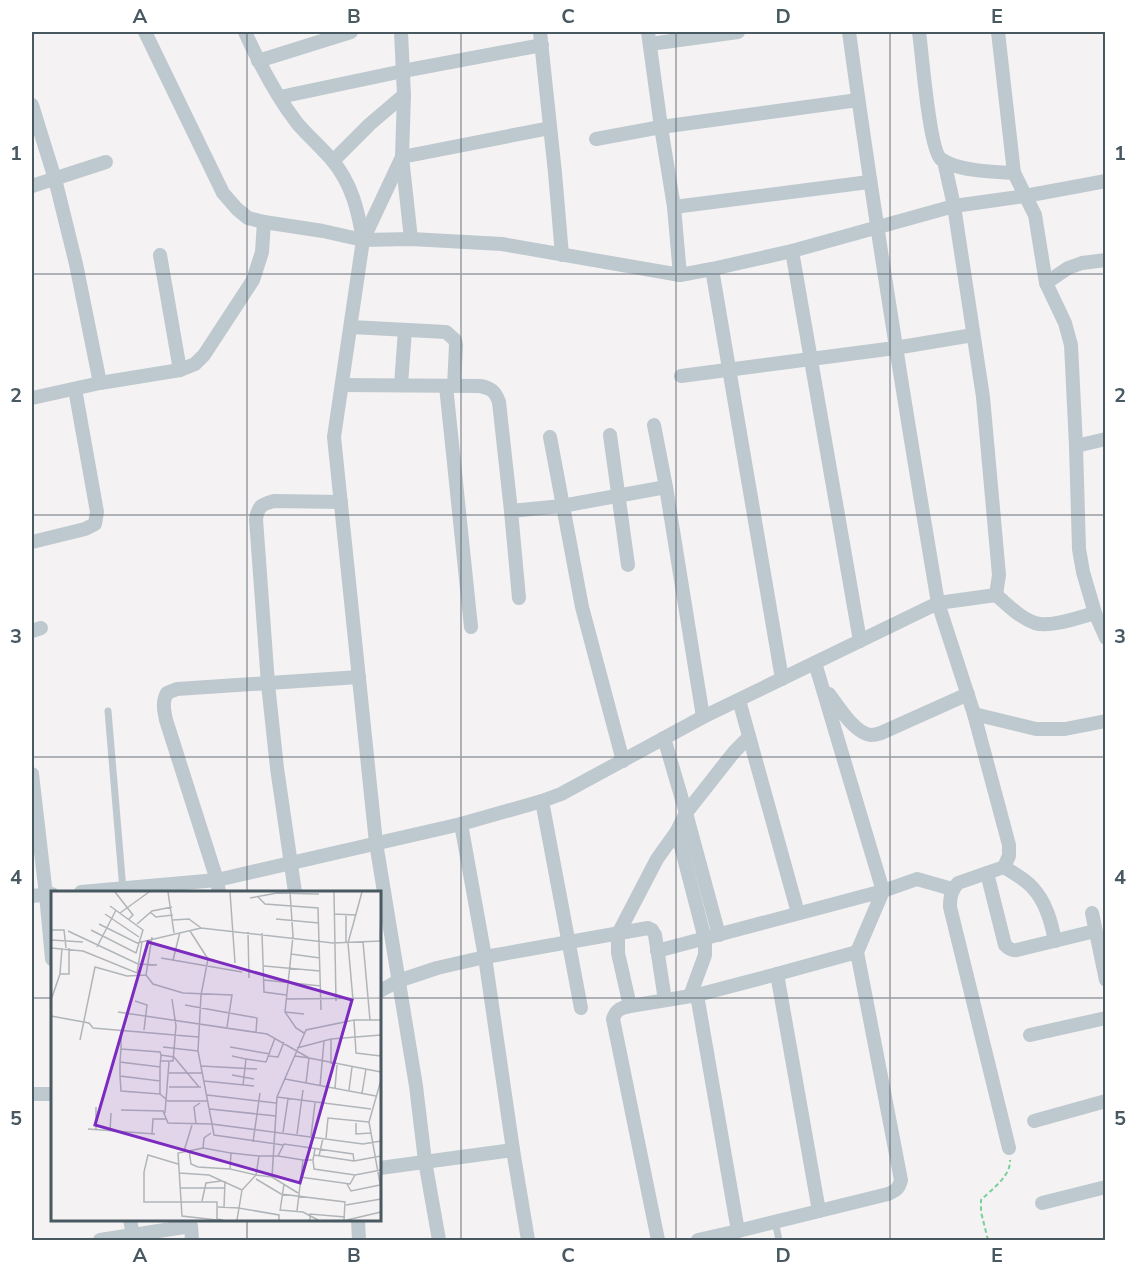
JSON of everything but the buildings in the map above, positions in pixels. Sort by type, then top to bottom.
[{"type":"street","points":[[145,32],[223,193],[237,209],[248,218],[264,222],[363,240],[411,239],[502,244],[680,275],[792,250],[954,206],[1106,181]]},
{"type":"street","points":[[245,32],[258,61],[280,98],[297,123],[333,161],[352,192],[363,240]]},
{"type":"street","points":[[258,61],[351,32]]},
{"type":"street","points":[[401,32],[404,95],[402,157],[411,239]]},
{"type":"street","points":[[680,275],[674,207],[649,38],[738,32]]},
{"type":"street","points":[[849,32],[876,228],[938,603],[974,714],[1009,845],[1009,856],[1004,867],[958,884],[952,889],[950,897],[950,907],[1009,1148]]},
{"type":"street","points":[[919,32],[932,140],[939,157],[965,168],[1014,173]]},
{"type":"street","points":[[998,32],[1014,173],[1035,215],[1046,283],[1065,323],[1071,345],[1079,549],[1095,613],[1106,638]]},
{"type":"street","points":[[280,98],[541,38],[562,255]]},
{"type":"street","points":[[333,161],[370,124],[404,95]]},
{"type":"street","points":[[596,139],[661,126],[858,100]]},
{"type":"street","points":[[32,105],[55,179],[76,264],[100,383]]},
{"type":"street","points":[[402,157],[550,128]]},
{"type":"street","points":[[402,157],[363,240],[334,437],[376,843],[417,1086],[425,1161],[440,1240]]},
{"type":"street","points":[[944,161],[954,206],[983,398],[999,575],[996,596]]},
{"type":"street","points":[[32,186],[106,162]]},
{"type":"street","points":[[674,207],[869,182]]},
{"type":"street","points":[[32,398],[100,383],[180,370],[195,364],[204,355],[253,280],[262,252],[264,222]]},
{"type":"street","points":[[792,250],[860,640]]},
{"type":"street","points":[[160,255],[180,370]]},
{"type":"street","points":[[1046,283],[1068,268],[1082,262],[1106,261]]},
{"type":"street","points":[[712,269],[782,679]]},
{"type":"street","points":[[351,327],[446,332],[455,340],[450,386],[471,627]]},
{"type":"street","points":[[401,386],[405,330]]},
{"type":"street","points":[[681,376],[895,348],[974,335]]},
{"type":"street","points":[[342,385],[480,386],[496,393],[499,402],[519,598]]},
{"type":"street","points":[[32,542],[85,529],[95,524],[97,519],[98,512],[75,389]]},
{"type":"street","points":[[654,424],[704,717]]},
{"type":"street","points":[[610,435],[628,566]]},
{"type":"street","points":[[550,437],[582,607],[623,761]]},
{"type":"street","points":[[1076,447],[1106,439]]},
{"type":"street","points":[[511,511],[562,506],[666,487]]},
{"type":"street","points":[[295,891],[277,768],[268,684],[256,519],[258,511],[266,503],[274,501],[341,502]]},
{"type":"street","points":[[102,891],[218,886],[291,863],[461,824],[542,801],[561,794],[704,717],[938,603],[996,596],[1018,614],[1036,623],[1047,624],[1095,613]]},
{"type":"street","points":[[698,1240],[888,1194],[900,1186],[901,1180],[857,952],[883,891],[815,663]]},
{"type":"street","points":[[218,886],[166,720],[163,706],[167,693],[177,690],[359,677]]},
{"type":"street","points":[[823,688],[853,724],[862,732],[870,735],[881,733],[968,694]]},
{"type":"street","points":[[740,700],[798,913]]},
{"type":"street","points":[[974,714],[1036,729],[1065,729],[1106,722]]},
{"type":"street","points":[[630,1006],[618,953],[618,934],[657,859],[677,831],[686,813],[734,752],[749,737]]},
{"type":"street","points":[[664,738],[719,935]]},
{"type":"street","points":[[32,774],[49,895],[51,938]]},
{"type":"street","points":[[542,801],[581,1008]]},
{"type":"street","points":[[461,824],[528,1240]]},
{"type":"street","points":[[677,831],[705,939],[705,955],[694,996],[738,1231]]},
{"type":"street","points":[[1004,867],[1031,886],[1038,896],[1049,914],[1055,941]]},
{"type":"street","points":[[987,873],[1005,945],[1008,949],[1013,951],[1095,931]]},
{"type":"street","points":[[657,951],[883,891],[917,879],[952,889]]},
{"type":"street","points":[[32,896],[49,895]]},
{"type":"street","points":[[1092,914],[1106,980]]},
{"type":"street","points":[[381,990],[398,981],[436,968],[484,957],[648,928],[655,935],[665,1000]]},
{"type":"street","points":[[658,1240],[613,1019],[615,1013],[619,1009],[630,1006],[694,996],[857,952]]},
{"type":"street","points":[[777,974],[819,1210]]},
{"type":"street","points":[[1030,1035],[1106,1018]]},
{"type":"street","points":[[32,1094],[51,1094]]},
{"type":"street","points":[[1034,1121],[1106,1101]]},
{"type":"street","points":[[381,1168],[513,1150]]},
{"type":"street","points":[[1042,1203],[1106,1187]]},
{"type":"street","points":[[130,1221],[133,1238]]},
{"type":"street","points":[[358,1221],[359,1240]]},
{"type":"street","points":[[100,1240],[133,1238],[192,1223],[192,1240]]},
{"type":"lane","points":[[108,711],[123,890]]},
{"type":"lane","points":[[775,1221],[779,1240]]},
{"type":"path","points":[[988,1240],[981,1212],[981,1200],[1004,1177],[1010,1167],[1009,1148]]}]
